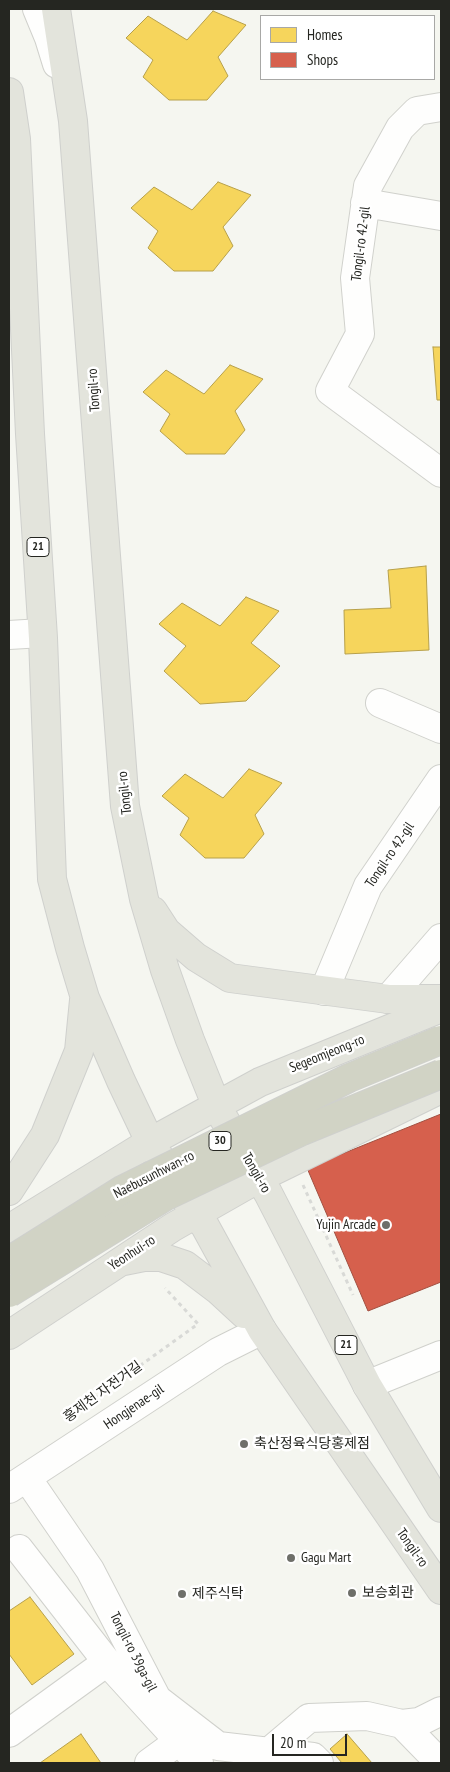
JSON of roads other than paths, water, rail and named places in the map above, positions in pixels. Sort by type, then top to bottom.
[{"type":"highway","name":"Naebusunhwan-ro","points":[[9,1260],[122,1190],[348,1078],[441,1040]]},
{"type":"highway","name":"Naebusunhwan-ro","points":[[9,1293],[166,1196],[302,1131],[441,1074]]},
{"type":"main road","name":"Tongil-ro","points":[[56,9],[73,121],[125,806],[144,898],[165,970],[217,1107],[259,1178],[367,1386],[441,1508]]},
{"type":"main road","name":"Tongil-ro","points":[[9,92],[16,139],[30,434],[42,633],[52,879],[84,998],[120,1081],[150,1142],[195,1214],[205,1226],[262,1330],[441,1590]]},
{"type":"main road","points":[[144,898],[166,931],[196,957],[230,978],[388,998],[441,999]]},
{"type":"main road","points":[[9,1191],[45,1135],[79,1051],[84,998]]},
{"type":"main road","name":"Segeomjeong-ro","points":[[217,1107],[260,1082],[441,1008]]},
{"type":"main road","points":[[259,1178],[441,1089]]},
{"type":"main road","points":[[9,1229],[150,1142],[217,1107]]},
{"type":"main road","name":"Yeonhui-ro","points":[[9,1335],[113,1265],[195,1214],[259,1178]]},
{"type":"main road","points":[[113,1265],[144,1257],[161,1258],[185,1265],[218,1290],[262,1330]]},
{"type":"street","points":[[37,9],[49,38],[73,121]]},
{"type":"street","name":"Tongil-ro 42-gil","points":[[441,107],[417,111],[400,128],[368,186],[354,278],[360,334],[330,391],[441,474]]},
{"type":"street","points":[[366,203],[441,216]]},
{"type":"street","points":[[9,634],[42,633]]},
{"type":"street","points":[[380,703],[441,729]]},
{"type":"street","name":"Tongil-ro 42-gil","points":[[324,991],[368,886],[441,779]]},
{"type":"street","points":[[388,998],[441,938]]},
{"type":"street","name":"Hongjenae-gil","points":[[18,1484],[218,1352],[262,1330]]},
{"type":"street","points":[[367,1386],[441,1355]]},
{"type":"street","name":"Tongil-ro 39ga-gil","points":[[18,1484],[90,1570],[157,1699],[198,1752]]},
{"type":"street","points":[[19,1549],[106,1662],[198,1752]]},
{"type":"street","points":[[11,1727],[106,1662]]},
{"type":"street","points":[[259,1757],[309,1718],[368,1716],[402,1724],[419,1722],[441,1711]]},
{"type":"street","points":[[402,1724],[440,1763]]},
{"type":"street","points":[[149,1763],[198,1752],[259,1757],[313,1756],[319,1763]]},
{"type":"place","name":"Yujin Arcade","points":[[386,1225]]},
{"type":"place","name":"축산정육식당홍제점","points":[[244,1444]]},
{"type":"place","name":"Gagu Mart","points":[[291,1558]]},
{"type":"place","name":"보승회관","points":[[352,1593]]},
{"type":"place","name":"제주식탁","points":[[182,1594]]}]
